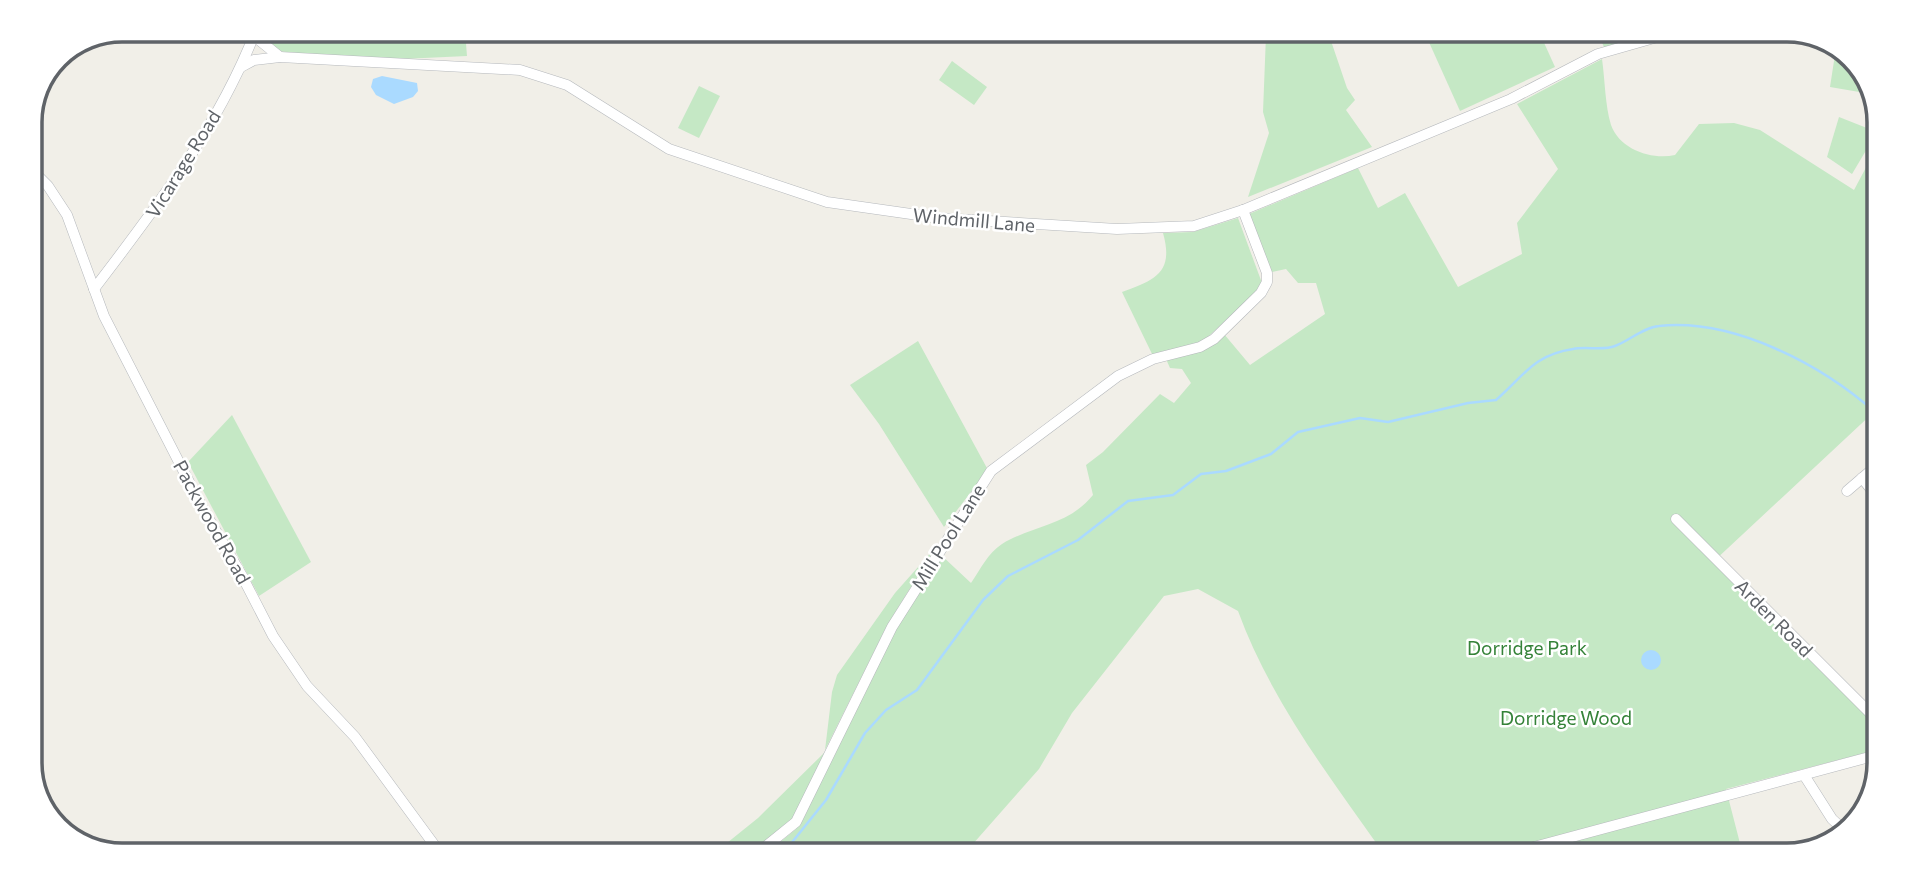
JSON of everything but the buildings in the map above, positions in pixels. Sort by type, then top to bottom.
[{"type":"street","name":"Vicarage Road","points":[[94,289],[146,223],[179,172],[241,67],[251,42]]},
{"type":"street","points":[[264,42],[279,57]]},
{"type":"street","name":"Windmill Lane","points":[[241,67],[254,60],[279,57],[520,70],[567,85],[669,149],[827,202],[939,218],[1117,229],[1194,226],[1242,210],[1511,99],[1598,54],[1640,42]]},
{"type":"street","name":"Packwood Road","points":[[42,180],[67,215],[104,316],[202,509],[281,650],[307,686],[355,737],[433,843]]},
{"type":"street","name":"Mill Pool Lane","points":[[770,843],[796,822],[892,627],[991,471],[1118,376],[1153,359],[1200,347],[1214,339],[1261,293],[1267,282],[1267,273],[1242,210]]},
{"type":"street","points":[[87,268],[107,271]]},
{"type":"street","points":[[1847,491],[1867,474]]},
{"type":"street","points":[[1862,478],[1867,484]]},
{"type":"street","name":"Arden Road","points":[[1676,519],[1867,710]]},
{"type":"street","points":[[1550,843],[1867,757]]},
{"type":"street","points":[[1804,775],[1838,825]]},
{"type":"green space","points":[[266,42],[466,42],[467,56],[402,59],[277,51]]},
{"type":"green space","points":[[1266,42],[1331,42],[1347,88],[1355,100],[1346,110],[1372,147],[1248,197],[1269,133],[1263,112]]},
{"type":"green space","points":[[1429,42],[1544,42],[1555,67],[1460,111]]},
{"type":"green space","points":[[1602,42],[1623,42],[1604,47]]},
{"type":"green space","points":[[1834,58],[1844,65],[1861,92],[1830,87]]},
{"type":"green space","points":[[1602,59],[1611,125],[1622,141],[1638,151],[1657,156],[1675,155],[1699,124],[1734,123],[1760,130],[1854,190],[1867,166],[1867,418],[1713,562],[1867,716],[1867,753],[1726,789],[1740,843],[1376,843],[1322,767],[1284,707],[1251,644],[1238,611],[1198,589],[1164,596],[1072,713],[1039,769],[974,843],[779,843],[796,829],[893,628],[940,554],[971,583],[988,557],[1002,544],[1061,519],[1083,505],[1093,495],[1086,465],[1103,452],[1160,394],[1174,403],[1191,383],[1182,369],[1170,368],[1166,359],[1224,334],[1250,365],[1325,314],[1316,283],[1298,283],[1286,269],[1272,272],[1249,214],[1358,168],[1378,208],[1405,193],[1458,287],[1522,254],[1517,223],[1558,169],[1517,104]]},
{"type":"green space","points":[[952,61],[987,87],[974,105],[939,80]]},
{"type":"green space","points":[[699,86],[720,96],[699,138],[678,128]]},
{"type":"green space","points":[[1839,117],[1867,128],[1867,149],[1852,174],[1827,157]]},
{"type":"green space","points":[[1238,218],[1262,283],[1257,292],[1200,344],[1153,356],[1122,292],[1153,278],[1164,266],[1166,246],[1163,233],[1193,232]]},
{"type":"green space","points":[[918,341],[988,470],[944,527],[879,424],[850,385]]},
{"type":"green space","points":[[232,415],[311,562],[259,596],[188,462]]},
{"type":"green space","points":[[935,548],[888,624],[825,750],[832,692],[837,675],[895,593]]},
{"type":"green space","points":[[825,752],[793,819],[764,843],[727,843],[758,818]]},
{"type":"water","points":[[382,76],[417,83],[418,91],[413,97],[394,104],[376,95],[371,87],[373,79]]},
{"type":"water","points":[[1651,650],[1658,653],[1661,660],[1658,667],[1651,670],[1644,667],[1641,660],[1644,653]]},
{"type":"waterway","points":[[791,843],[826,800],[865,733],[886,710],[917,690],[983,600],[1008,576],[1078,540],[1128,501],[1173,495],[1201,474],[1226,471],[1271,454],[1298,432],[1360,418],[1388,422],[1468,403],[1496,400],[1538,361],[1548,356],[1578,348],[1610,347],[1659,326],[1688,325],[1717,329],[1775,348],[1830,378],[1867,406]]},
{"type":"park label","name":"Dorridge Park","points":[[1527,648]]},
{"type":"park label","name":"Dorridge Wood","points":[[1566,718]]}]
